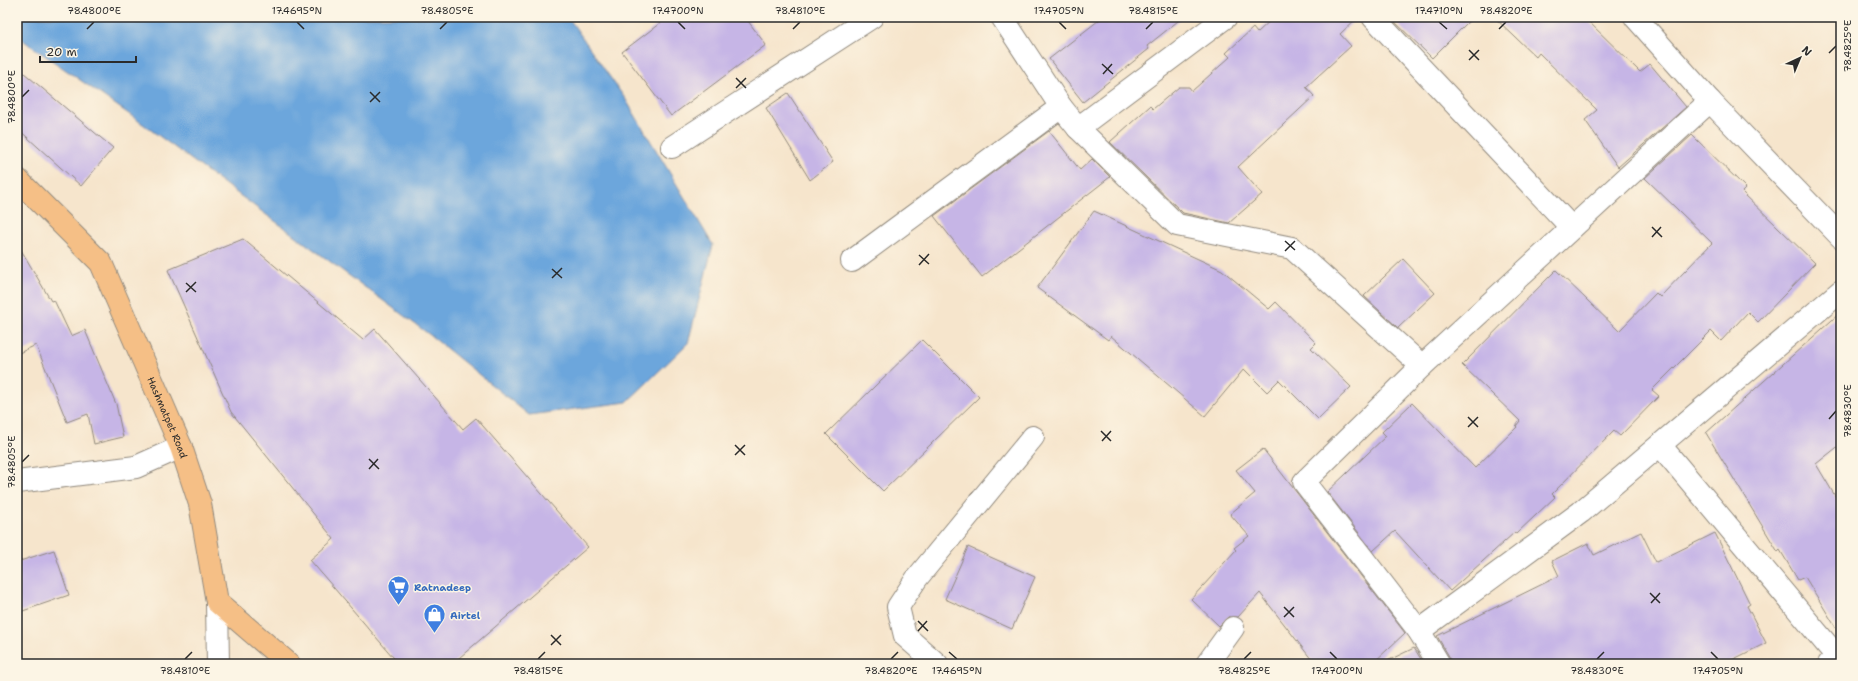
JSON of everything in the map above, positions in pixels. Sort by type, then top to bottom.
[{"type":"main road","name":"Hashmatpet Road","points":[[17,179],[101,263],[180,447],[200,504],[217,602]]},
{"type":"main road","points":[[217,602],[289,664]]},
{"type":"street","points":[[672,147],[872,17]]},
{"type":"street","points":[[1002,17],[1061,107],[1078,128],[1177,225],[1292,248],[1422,366]]},
{"type":"street","points":[[1078,128],[1226,17]]},
{"type":"street","points":[[1373,17],[1571,227]]},
{"type":"street","points":[[1637,18],[1710,101],[1841,238]]},
{"type":"street","points":[[1439,664],[1419,631],[1304,482],[1422,366],[1571,227],[1710,101]]},
{"type":"street","points":[[852,261],[1061,107]]},
{"type":"street","points":[[1419,631],[1581,512],[1841,291]]},
{"type":"street","points":[[937,664],[905,636],[898,607],[917,578],[1033,437]]},
{"type":"street","points":[[1660,445],[1838,661]]},
{"type":"street","points":[[17,482],[136,467],[180,447]]},
{"type":"street","points":[[217,602],[218,664]]},
{"type":"street","points":[[1207,664],[1233,628]]},
{"type":"water","points":[[17,17],[568,17],[626,100],[713,245],[688,343],[627,402],[529,415],[430,335],[136,119],[17,36]]},
{"type":"building","points":[[668,17],[745,17],[766,45],[671,116],[622,52]]},
{"type":"building","points":[[1103,17],[1183,17],[1147,46],[1149,49],[1083,102],[1049,59]]},
{"type":"building","points":[[1274,17],[1358,17],[1340,34],[1351,46],[1306,87],[1314,96],[1238,167],[1262,194],[1229,223],[1183,213],[1110,142],[1150,106],[1153,109],[1179,87],[1189,87],[1192,91],[1230,57],[1226,53],[1253,28],[1257,33]]},
{"type":"building","points":[[1390,17],[1473,17],[1432,58]]},
{"type":"building","points":[[1494,17],[1584,17],[1640,72],[1650,64],[1686,107],[1618,167],[1585,120],[1597,110],[1539,53],[1536,57]]},
{"type":"building","points":[[17,67],[113,148],[81,186],[17,128]]},
{"type":"building","points":[[788,93],[833,162],[810,180],[766,108]]},
{"type":"building","points":[[1049,131],[1080,170],[1092,159],[1110,177],[982,277],[934,216]]},
{"type":"building","points":[[1692,135],[1746,188],[1742,192],[1815,263],[1758,322],[1748,312],[1721,341],[1711,331],[1652,390],[1659,396],[1620,436],[1614,431],[1552,494],[1555,497],[1516,534],[1515,532],[1450,591],[1395,531],[1373,551],[1327,492],[1386,436],[1382,432],[1412,403],[1475,468],[1517,427],[1516,426],[1520,421],[1462,365],[1556,270],[1619,331],[1656,293],[1660,297],[1712,243],[1645,178]]},
{"type":"building","points":[[1094,211],[1222,270],[1269,309],[1276,302],[1316,343],[1311,348],[1351,387],[1318,419],[1279,380],[1267,392],[1244,369],[1205,416],[1111,336],[1108,340],[1037,288]]},
{"type":"building","points":[[243,239],[363,340],[375,329],[463,429],[476,418],[588,547],[452,664],[399,664],[310,560],[334,539],[231,412],[168,270]]},
{"type":"building","points":[[17,243],[51,301],[54,300],[71,336],[85,330],[116,404],[123,437],[94,444],[88,414],[67,422],[36,345],[17,354]]},
{"type":"building","points":[[1403,259],[1435,293],[1398,328],[1364,296]]},
{"type":"building","points":[[1841,312],[1841,444],[1816,464],[1841,506],[1841,636],[1805,577],[1798,580],[1780,550],[1778,552],[1706,433]]},
{"type":"building","points":[[922,340],[979,397],[883,491],[826,434]]},
{"type":"building","points":[[1263,449],[1405,633],[1372,664],[1315,664],[1260,593],[1238,617],[1228,617],[1219,626],[1191,599],[1236,550],[1234,548],[1249,536],[1230,514],[1255,493],[1236,470]]},
{"type":"building","points":[[1641,532],[1656,562],[1715,533],[1750,604],[1747,606],[1766,643],[1724,664],[1451,664],[1450,658],[1437,636],[1559,576],[1552,561],[1588,543],[1594,555]]},
{"type":"building","points":[[968,547],[1035,577],[1012,629],[945,599]]},
{"type":"building","points":[[54,550],[69,595],[17,613],[17,562]]},
{"type":"building","points":[[1414,648],[1424,664],[1381,664]]},
{"type":"place","name":"Ratnadeep","points":[[398,606]]},
{"type":"place","name":"Airtel","points":[[435,634]]}]
